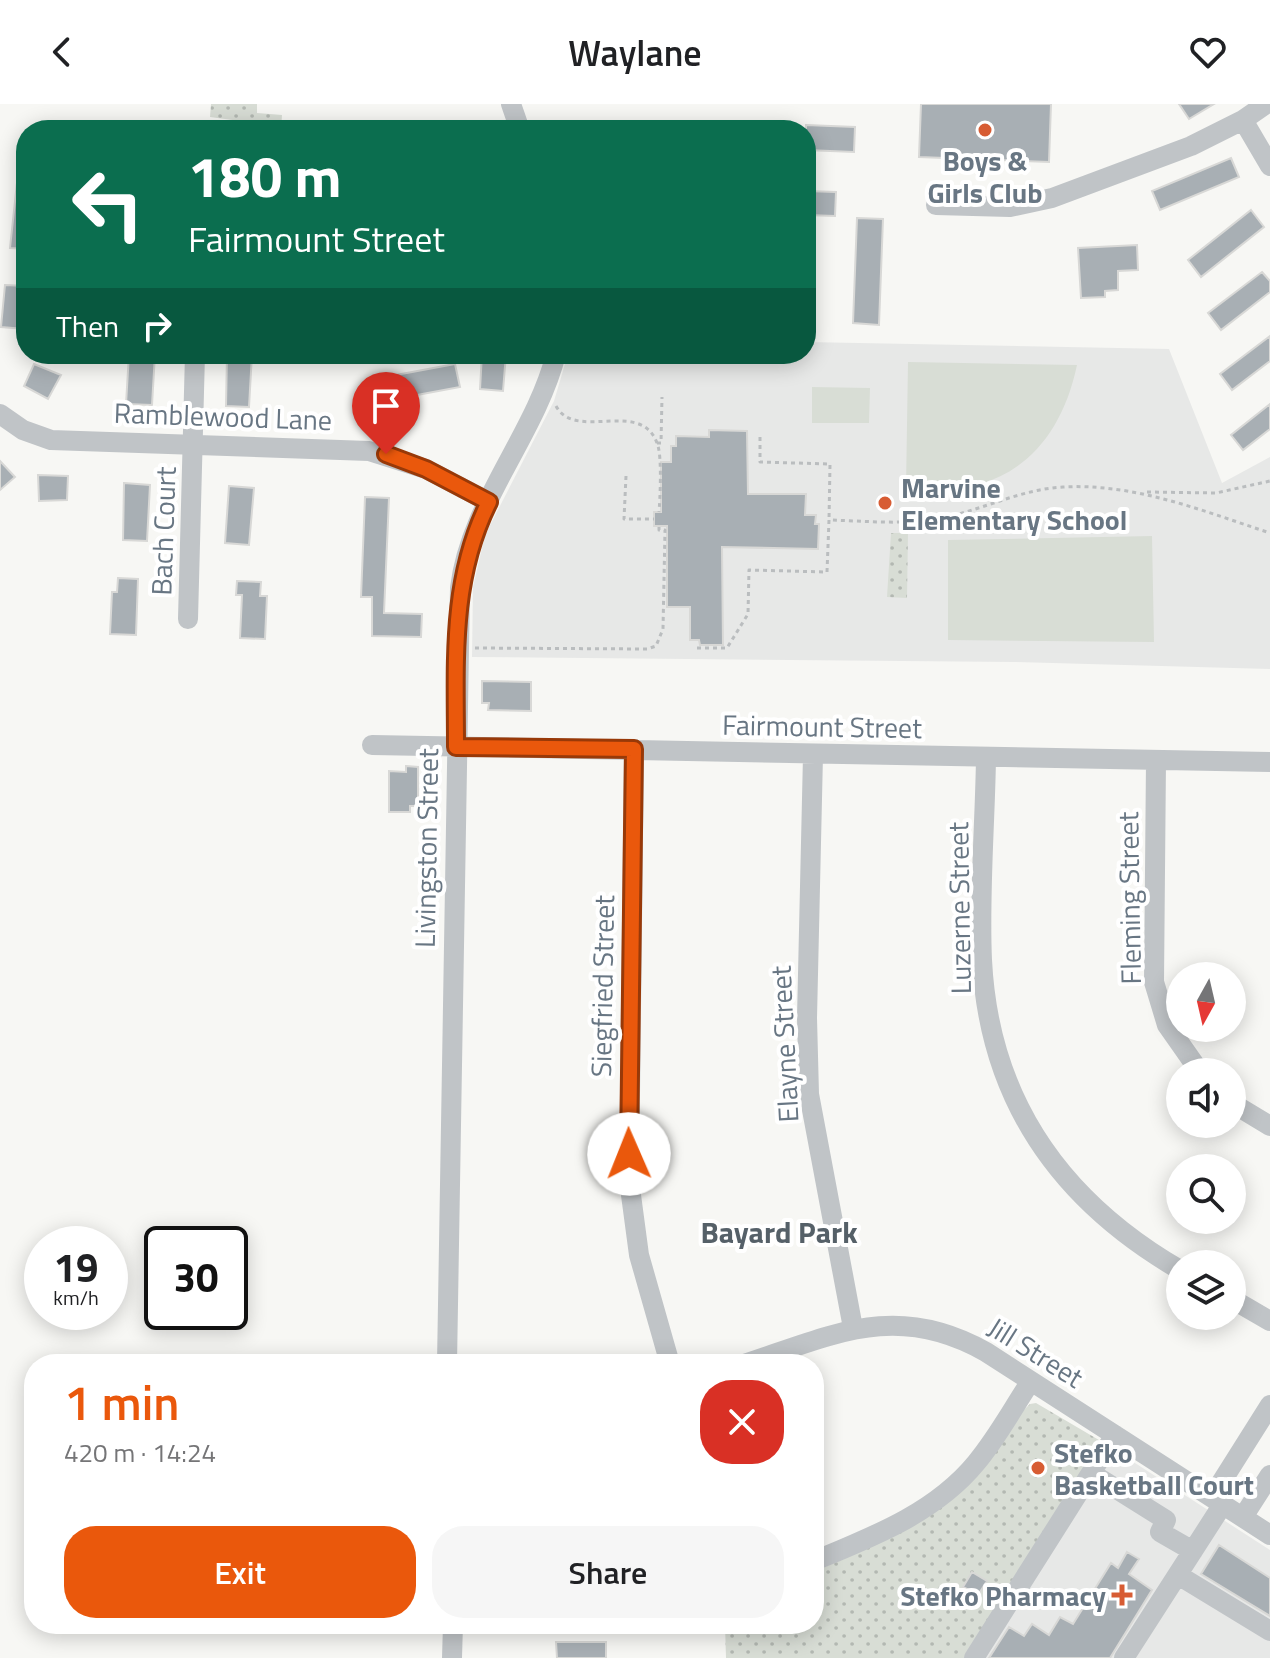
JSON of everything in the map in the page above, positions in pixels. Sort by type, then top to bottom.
[{"type":"street","points":[[936,205],[1010,207],[1052,198],[1171,154],[1243,120],[1266,104]]},
{"type":"street","points":[[1243,120],[1270,166]]},
{"type":"street","name":"Bach Court","points":[[188,619],[195,364]]},
{"type":"street","name":"Livingston Street","points":[[447,1354],[461,580],[470,544],[536,410],[552,364]]},
{"type":"street","name":"Ramblewood Lane","points":[[0,414],[23,430],[51,440],[369,451],[426,469],[489,502]]},
{"type":"street","name":"Fairmount Street","points":[[372,745],[1270,762]]},
{"type":"street","name":"Siegfried Street","points":[[634,749],[629,1180],[639,1255],[667,1354]]},
{"type":"street","name":"Elayne Street","points":[[813,755],[807,1018],[809,1094],[853,1328]]},
{"type":"street","name":"Luzerne Street","points":[[986,758],[982,959],[991,1023],[1007,1078],[1042,1148],[1073,1188],[1130,1239],[1166,1261]]},
{"type":"street","name":"Fleming Street","points":[[1156,760],[1154,982],[1167,1025],[1190,1058]]},
{"type":"street","points":[[1246,1111],[1270,1126]]},
{"type":"street","points":[[1246,1307],[1270,1321]]},
{"type":"street","name":"Jill Street","points":[[774,1354],[853,1328],[893,1325],[939,1333],[976,1346],[1270,1535]]},
{"type":"street","points":[[824,1556],[897,1523],[950,1490],[985,1452],[1031,1381]]},
{"type":"street","points":[[1124,1658],[1193,1551],[1270,1405]]},
{"type":"street","points":[[974,1658],[1115,1435]]},
{"type":"street","points":[[1091,1473],[1166,1520],[1160,1532],[1193,1551]]},
{"type":"street","points":[[1243,1517],[1270,1475]]},
{"type":"street","points":[[1178,1575],[1270,1631]]},
{"type":"street","points":[[452,1658],[453,1634]]},
{"type":"path","points":[[657,443],[661,443],[662,397]]},
{"type":"path","points":[[556,406],[572,420],[637,422],[657,443],[659,512]]},
{"type":"path","points":[[697,648],[727,648],[749,613],[749,570],[827,572],[830,464],[760,462],[760,437]]},
{"type":"path","points":[[626,476],[624,519],[654,519]]},
{"type":"path","points":[[829,520],[902,522],[940,519],[1053,487],[1223,493],[1270,481]]},
{"type":"path","points":[[1140,492],[1270,533]]},
{"type":"path","points":[[475,648],[647,649],[656,646],[663,629],[665,530],[659,530],[659,526]]},
{"type":"shaded area","points":[[211,104],[257,104],[257,113],[282,115],[282,120],[210,117]]},
{"type":"shaded area","name":"Marvine Elementary School","points":[[816,342],[1169,349],[1222,483],[1270,457],[1270,669],[1014,662],[472,657],[473,587],[485,535],[554,401],[565,364],[816,364]]},
{"type":"shaded area","points":[[908,362],[1077,365],[1068,397],[1039,447],[1019,465],[996,479],[969,487],[939,490],[906,488]]},
{"type":"shaded area","points":[[812,387],[870,388],[869,423],[812,423]]},
{"type":"shaded area","points":[[891,533],[908,533],[907,598],[887,597]]},
{"type":"shaded area","points":[[1152,536],[1154,642],[948,640],[948,540]]},
{"type":"shaded area","points":[[1036,1403],[1104,1443],[967,1658],[726,1658],[725,1634],[824,1634],[824,1567],[885,1540],[1030,1404]]},
{"type":"shaded area","points":[[1104,1443],[1270,1550],[1270,1658],[967,1658]]},
{"type":"building","name":"Boys & Girls Club","points":[[921,104],[1051,104],[1049,162],[919,157]]},
{"type":"building","points":[[1179,104],[1214,104],[1189,119]]},
{"type":"building","points":[[816,125],[855,127],[854,152],[816,150]]},
{"type":"building","points":[[1231,158],[1239,177],[1160,210],[1152,191]]},
{"type":"building","points":[[816,191],[836,192],[835,216],[816,215]]},
{"type":"building","points":[[16,192],[16,248],[10,248]]},
{"type":"building","points":[[1251,210],[1264,227],[1201,277],[1188,260]]},
{"type":"building","points":[[857,218],[883,219],[879,325],[853,323]]},
{"type":"building","points":[[1137,245],[1138,270],[1118,271],[1118,290],[1105,291],[1105,297],[1081,298],[1078,248]]},
{"type":"building","points":[[1262,272],[1270,281],[1270,292],[1221,330],[1208,313]]},
{"type":"building","points":[[5,285],[16,286],[16,328],[1,327]]},
{"type":"building","points":[[1270,336],[1270,361],[1232,390],[1220,374]]},
{"type":"building","points":[[34,364],[61,375],[48,399],[24,386]]},
{"type":"building","points":[[128,364],[154,364],[152,405],[126,404]]},
{"type":"building","points":[[227,364],[251,364],[249,407],[226,406]]},
{"type":"building","points":[[455,364],[460,387],[374,403],[369,380]]},
{"type":"building","points":[[481,364],[505,364],[503,391],[480,389]]},
{"type":"building","points":[[1270,404],[1270,429],[1243,450],[1231,435]]},
{"type":"building","points":[[709,430],[747,431],[748,494],[806,494],[805,515],[816,515],[815,524],[819,524],[818,549],[722,547],[723,645],[700,645],[699,640],[690,640],[690,607],[667,607],[667,526],[654,526],[654,512],[661,512],[661,462],[671,462],[671,446],[676,446],[676,436],[709,437]]},
{"type":"building","points":[[0,461],[15,477],[0,490]]},
{"type":"building","points":[[38,475],[68,476],[67,500],[39,501]]},
{"type":"building","points":[[124,483],[150,485],[147,541],[123,540]]},
{"type":"building","points":[[229,486],[254,488],[249,545],[225,543]]},
{"type":"building","points":[[365,497],[389,498],[384,613],[422,614],[421,637],[372,636],[372,597],[361,597]]},
{"type":"building","points":[[118,578],[138,579],[136,635],[110,634],[112,592],[117,592]]},
{"type":"building","points":[[237,581],[261,582],[260,596],[267,596],[265,639],[240,638],[242,595],[236,595]]},
{"type":"building","points":[[482,681],[531,682],[531,711],[488,710],[489,703],[482,703]]},
{"type":"building","points":[[406,766],[418,767],[418,806],[410,806],[410,812],[389,812],[389,771],[406,772]]},
{"type":"building","points":[[1219,1545],[1270,1578],[1270,1616],[1201,1574]]},
{"type":"building","points":[[1127,1552],[1139,1559],[1129,1574],[1152,1590],[1110,1658],[989,1658],[1009,1627],[1024,1636],[1032,1624],[1049,1635],[1060,1617],[1073,1624],[1111,1563],[1118,1568]]},
{"type":"building","points":[[972,1572],[987,1581],[978,1595],[963,1587]]},
{"type":"building","points":[[556,1642],[606,1642],[606,1658],[557,1658]]},
{"type":"place","name":"Boys & Girls Club","points":[[985,130]]},
{"type":"place","name":"Marvine Elementary School","points":[[885,503]]},
{"type":"place","name":"Stefko Basketball Court","points":[[1038,1468]]},
{"type":"place","name":"Stefko Pharmacy","points":[[1122,1595]]},
{"type":"district","name":"Bayard Park","points":[[779,1232]]},
{"type":"route","points":[[386,454],[426,469],[489,502],[465,558],[461,580],[456,747],[634,749],[629,1154]]}]
